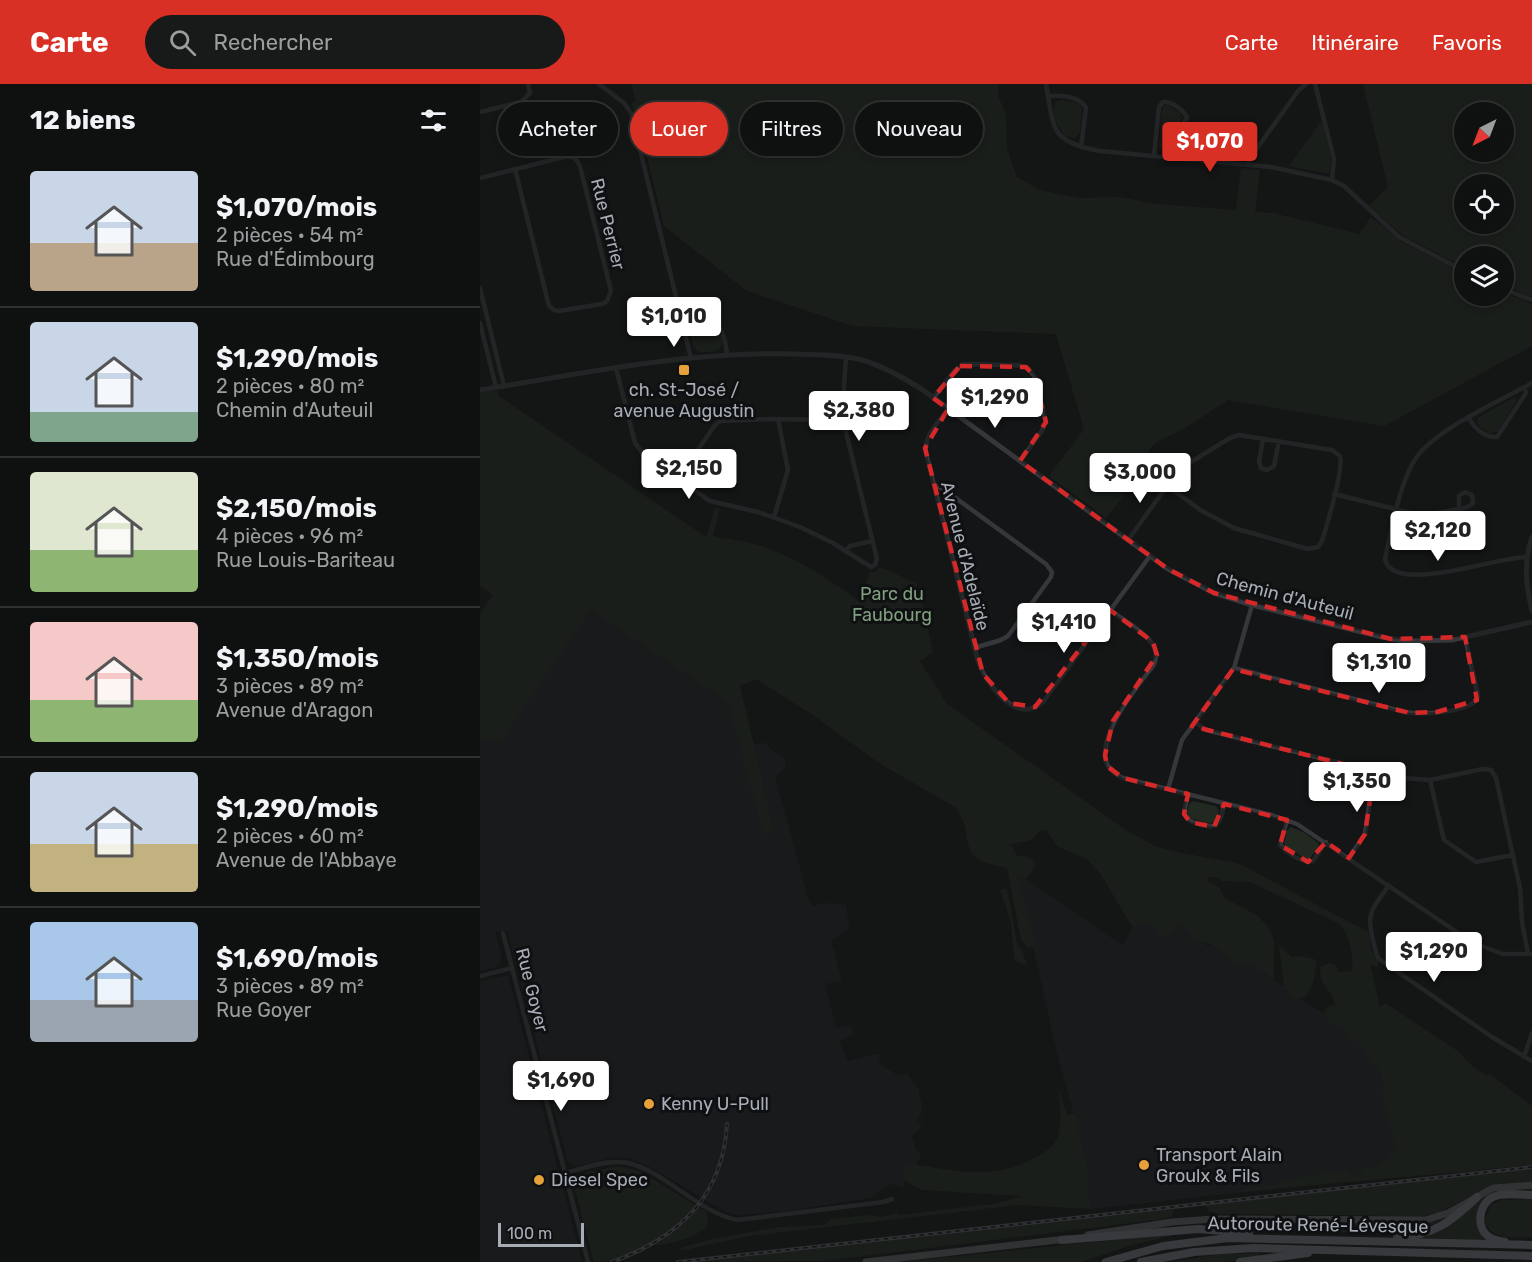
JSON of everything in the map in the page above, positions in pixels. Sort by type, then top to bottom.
[{"type":"highway","points":[[1520,1245],[1489,1237],[1482,1227],[1481,1213],[1485,1203],[1494,1197],[1532,1195]]},
{"type":"highway","points":[[1366,1240],[1407,1237],[1429,1232],[1454,1219],[1477,1197]]},
{"type":"highway","points":[[1062,1240],[1206,1229],[1282,1238]]},
{"type":"highway","name":"Autoroute René-Lévesque","points":[[1106,1262],[1156,1248],[1193,1241],[1234,1238],[1532,1245]]},
{"type":"highway","name":"Autoroute René-Lévesque","points":[[1141,1262],[1221,1249],[1265,1248],[1532,1256]]},
{"type":"highway","points":[[1240,1262],[1254,1262],[1323,1251]]},
{"type":"main road","points":[[866,1262],[1062,1240],[1108,1231],[1188,1221],[1223,1219],[1426,1220],[1448,1213],[1493,1188],[1532,1185]]},
{"type":"street","points":[[480,112],[524,101],[530,93],[528,84]]},
{"type":"street","points":[[599,84],[627,105],[633,117],[691,358]]},
{"type":"street","points":[[1046,84],[1052,120],[1056,130],[1065,140],[1081,147],[1280,168],[1332,180],[1347,189],[1395,234],[1454,266]]},
{"type":"street","points":[[1248,165],[1298,91],[1306,84]]},
{"type":"street","points":[[1316,84],[1334,159],[1332,180]]},
{"type":"street","points":[[1048,96],[1079,99],[1084,104],[1086,108],[1081,147]]},
{"type":"street","points":[[1154,156],[1159,106],[1166,102],[1172,103],[1187,117],[1177,137],[1174,158]]},
{"type":"street","name":"Rue Perrier","points":[[480,178],[515,169],[567,156],[574,157],[578,161],[611,291],[605,303],[559,311],[549,306],[515,169]]},
{"type":"street","points":[[480,288],[504,386]]},
{"type":"street","points":[[1514,293],[1532,300]]},
{"type":"street","points":[[683,323],[706,320],[716,325],[725,338],[727,355]]},
{"type":"street","points":[[480,323],[496,387]]},
{"type":"street","name":"Chemin d'Auteuil","points":[[480,390],[616,368],[727,355],[789,354],[846,357],[865,361],[910,382],[1149,556],[1201,588],[1252,605],[1391,639],[1432,641],[1465,637],[1532,622]]},
{"type":"street","points":[[616,368],[633,437],[638,448],[646,457],[715,503],[774,517],[810,531],[868,567],[873,567],[877,559],[842,420],[846,357]]},
{"type":"street","points":[[933,398],[954,371],[963,364],[1019,365],[1029,369],[1034,376],[1046,422],[1020,461]]},
{"type":"street","points":[[1526,557],[1430,574],[1394,571],[1386,565],[1385,559],[1406,479],[1417,456],[1433,439],[1532,383]]},
{"type":"street","points":[[1469,418],[1480,431],[1489,437],[1497,436],[1525,393],[1524,388]]},
{"type":"street","name":"Avenue d'Adelaïde","points":[[948,409],[925,444],[934,486],[974,648],[983,674],[992,687],[1015,706],[1030,709],[1043,702],[1149,556]]},
{"type":"street","points":[[774,517],[788,470],[778,419]]},
{"type":"street","points":[[678,479],[720,421],[842,420]]},
{"type":"street","points":[[1128,540],[1167,486],[1181,468],[1230,438],[1239,435],[1332,450],[1338,453],[1342,462],[1322,541],[1318,547],[1308,549],[1254,536],[1227,525],[1202,511],[1167,486]]},
{"type":"street","points":[[1263,439],[1259,462],[1262,468],[1267,470],[1275,464],[1278,441]]},
{"type":"street","points":[[934,486],[942,488],[1037,557],[1049,566],[1052,572],[1051,577],[1008,636],[974,648]]},
{"type":"street","points":[[1334,494],[1426,515],[1459,509]]},
{"type":"street","points":[[1532,537],[1526,557],[1526,580],[1532,610]]},
{"type":"street","points":[[845,551],[850,546],[872,541]]},
{"type":"street","points":[[1168,789],[1179,748],[1234,668],[1252,605]]},
{"type":"street","points":[[1110,610],[1153,642],[1157,656],[1153,666],[1113,721],[1106,751],[1106,763],[1112,772],[1118,776],[1287,820],[1301,826],[1478,946],[1503,954],[1530,954],[1522,922],[1520,890],[1513,855],[1496,778],[1492,771],[1483,769],[1430,780],[1402,778],[1206,730],[1195,722]]},
{"type":"street","points":[[1234,668],[1405,712],[1429,714],[1467,706],[1477,700],[1478,695],[1465,637]]},
{"type":"street","points":[[1349,858],[1365,834],[1374,772]]},
{"type":"street","points":[[1430,780],[1442,835],[1448,845],[1476,862],[1513,855]]},
{"type":"street","points":[[1188,795],[1184,814],[1191,823],[1215,826],[1220,820],[1224,804]]},
{"type":"street","points":[[1287,820],[1280,845],[1304,861],[1313,861],[1326,842]]},
{"type":"street","points":[[1389,885],[1369,917],[1374,948],[1379,959],[1532,1061]]},
{"type":"street","name":"Rue Goyer","points":[[504,933],[588,1262]]},
{"type":"street","points":[[480,976],[512,968]]},
{"type":"street","points":[[1524,1057],[1532,1033]]},
{"type":"street","points":[[565,1173],[609,1162],[620,1161],[633,1164],[720,1215],[738,1220],[883,1202],[891,1199]]},
{"type":"highlighted area","points":[[960,366],[1026,367],[1034,376],[1046,422],[1020,461],[1168,569],[1214,593],[1391,639],[1465,637],[1477,700],[1437,712],[1410,713],[1233,669],[1192,726],[1374,772],[1365,834],[1349,858],[1326,842],[1308,862],[1280,845],[1287,820],[1224,804],[1214,827],[1190,822],[1184,814],[1188,794],[1123,778],[1107,766],[1105,755],[1113,721],[1157,655],[1153,642],[1110,610],[1035,707],[1009,703],[983,674],[925,448],[948,409],[933,398]]},
{"type":"shaded area","points":[[591,610],[734,706],[774,830],[754,744],[766,743],[770,749],[785,758],[786,764],[782,772],[775,777],[809,902],[814,906],[823,903],[846,905],[849,928],[831,941],[842,981],[825,984],[836,1028],[850,1025],[854,1034],[839,1041],[848,1061],[875,1054],[880,1056],[878,1063],[899,1076],[907,1074],[918,1088],[922,1105],[921,1115],[917,1120],[922,1126],[910,1139],[914,1141],[915,1149],[921,1154],[917,1164],[907,1166],[904,1173],[904,1188],[893,1184],[886,1186],[871,1198],[786,1211],[737,1215],[724,1211],[652,1168],[629,1158],[612,1157],[578,1166],[568,1162],[507,930],[495,932],[501,955],[500,963],[495,967],[480,971],[480,737],[502,743]]},
{"type":"shaded area","points":[[1017,873],[1122,945],[1133,928],[1147,921],[1170,934],[1181,923],[1195,940],[1217,947],[1224,955],[1257,964],[1262,973],[1284,987],[1294,999],[1300,999],[1324,1013],[1328,1022],[1344,1028],[1346,1038],[1359,1043],[1369,1060],[1382,1074],[1383,1097],[1395,1143],[1393,1154],[1384,1162],[1362,1169],[1363,1175],[1353,1177],[1347,1171],[1338,1171],[1244,1189],[1243,1192],[1091,1209],[1088,1196],[1088,1172],[1056,1049]]},
{"type":"shaded area","points":[[508,975],[582,1262],[480,1262],[480,982]]},
{"type":"green space","points":[[631,84],[999,84],[998,95],[1006,115],[1007,149],[1017,177],[1040,190],[1079,198],[1119,197],[1158,204],[1236,210],[1241,168],[1260,170],[1255,212],[1273,213],[1359,234],[1371,217],[1400,241],[1454,269],[1454,306],[1514,306],[1514,297],[1532,304],[1532,346],[1384,426],[1228,400],[1185,428],[1155,443],[1119,491],[1124,496],[1106,518],[1049,476],[1084,429],[1056,334],[853,326],[747,291],[664,226],[647,156],[728,156],[728,102],[636,102]]},
{"type":"green space","points":[[1363,84],[1532,84],[1532,297],[1514,290],[1514,246],[1454,246],[1454,262],[1402,235],[1369,206],[1388,187]]},
{"type":"green space","points":[[1061,100],[1075,102],[1082,107],[1080,132],[1075,138],[1066,136],[1055,120],[1054,106]]},
{"type":"green space","points":[[1168,105],[1180,113],[1182,119],[1174,133],[1169,153],[1164,153],[1159,147],[1162,110]]},
{"type":"green space","points":[[1322,120],[1331,161],[1329,174],[1289,166]]},
{"type":"green space","points":[[704,323],[719,333],[722,345],[719,349],[699,352],[694,348],[689,328]]},
{"type":"green space","name":"Parc du Faubourg","points":[[497,390],[499,396],[706,537],[715,508],[720,509],[713,536],[749,543],[783,554],[823,576],[861,603],[869,572],[875,572],[880,567],[916,583],[927,620],[933,652],[920,661],[947,704],[1126,830],[1155,846],[1240,864],[1368,932],[1372,951],[1379,963],[1376,967],[1370,964],[1380,1007],[1385,1003],[1458,1051],[1472,1066],[1487,1076],[1489,1074],[1532,1106],[1532,1165],[1243,1192],[1244,1189],[1338,1171],[1347,1171],[1353,1177],[1362,1175],[1362,1169],[1379,1164],[1389,1158],[1394,1150],[1393,1132],[1383,1097],[1382,1074],[1369,1060],[1359,1043],[1346,1038],[1344,1028],[1328,1022],[1324,1013],[1327,1007],[1335,1005],[1322,980],[1320,967],[1330,963],[1336,965],[1339,972],[1352,971],[1350,946],[1340,924],[1250,882],[1222,881],[1216,877],[1209,877],[1208,881],[1219,887],[1225,898],[1258,916],[1269,928],[1274,941],[1274,980],[1255,967],[1257,964],[1243,961],[1237,963],[1224,955],[1217,947],[1195,940],[1181,923],[1170,934],[1160,938],[1157,928],[1148,921],[1133,928],[1100,873],[1087,859],[1058,847],[1046,830],[1040,830],[1031,840],[1011,844],[1017,856],[1028,857],[1036,864],[1026,879],[1017,874],[1035,946],[1029,948],[1021,940],[1007,868],[989,864],[972,853],[962,818],[955,807],[879,763],[816,717],[756,679],[740,686],[774,831],[763,834],[731,710],[734,706],[591,610],[502,743],[480,737],[480,614],[493,595],[480,586],[480,393]]},
{"type":"green space","points":[[1515,397],[1517,400],[1497,432],[1489,433],[1480,427],[1477,421],[1479,417]]},
{"type":"green space","points":[[1193,801],[1216,806],[1219,811],[1216,821],[1210,824],[1189,818],[1187,813],[1189,804]]},
{"type":"green space","points":[[1291,827],[1305,833],[1318,843],[1319,847],[1310,858],[1304,858],[1284,845],[1286,831]]},
{"type":"green space","points":[[1007,888],[1017,943],[1027,965],[1018,963],[1014,958],[1011,922],[1000,890]]},
{"type":"green space","points":[[1279,947],[1291,957],[1299,956],[1314,959],[1317,962],[1312,987],[1300,999],[1294,999],[1284,987]]},
{"type":"green space","points":[[1058,1087],[1067,1115],[1075,1113],[1088,1172],[1088,1196],[1091,1209],[1018,1205],[748,1236],[681,1251],[680,1248],[712,1239],[780,1227],[824,1225],[831,1219],[867,1215],[881,1217],[898,1213],[899,1215],[994,1204],[1022,1196],[922,1190],[904,1180],[904,1173],[907,1166],[913,1164],[962,1172],[992,1172],[1022,1164],[1038,1156],[1052,1146],[1058,1137],[1061,1116]]},
{"type":"green space","points":[[617,1166],[640,1171],[695,1205],[675,1227],[650,1245],[622,1257],[594,1262],[573,1182],[577,1175]]},
{"type":"green space","points":[[1532,1169],[1532,1181],[1494,1184],[1438,1213],[1424,1216],[1217,1214],[1208,1211],[1206,1205]]},
{"type":"green space","points":[[1532,1188],[1532,1192],[1489,1197],[1480,1231],[1484,1238],[1482,1240],[1427,1238],[1427,1235],[1495,1189]]},
{"type":"green space","points":[[1532,1199],[1532,1237],[1503,1236],[1491,1231],[1485,1218],[1491,1205],[1502,1200]]},
{"type":"green space","points":[[699,1207],[707,1212],[708,1225],[690,1237],[655,1246],[686,1222]]},
{"type":"green space","points":[[1175,1209],[1172,1216],[1162,1219],[824,1261],[696,1262]]},
{"type":"green space","points":[[1451,1215],[1440,1221],[1418,1228],[1385,1232],[1303,1230],[1291,1222],[1416,1224],[1438,1221]]},
{"type":"green space","points":[[1170,1234],[1171,1236],[1132,1245],[1081,1262],[901,1262]]},
{"type":"green space","points":[[1259,1253],[1259,1257],[1227,1262],[1168,1262],[1215,1255]]},
{"type":"railway","points":[[612,1262],[657,1241],[693,1211],[717,1173],[724,1150],[727,1124]]},
{"type":"railway","points":[[678,1262],[1532,1167]]},
{"type":"place","name":"ch. St-José / avenue Augustin","points":[[684,370]]},
{"type":"place","name":"Kenny U-Pull","points":[[649,1104]]},
{"type":"place","name":"Transport Alain Groulx & Fils","points":[[1144,1165]]},
{"type":"place","name":"Diesel Spec","points":[[539,1180]]}]
